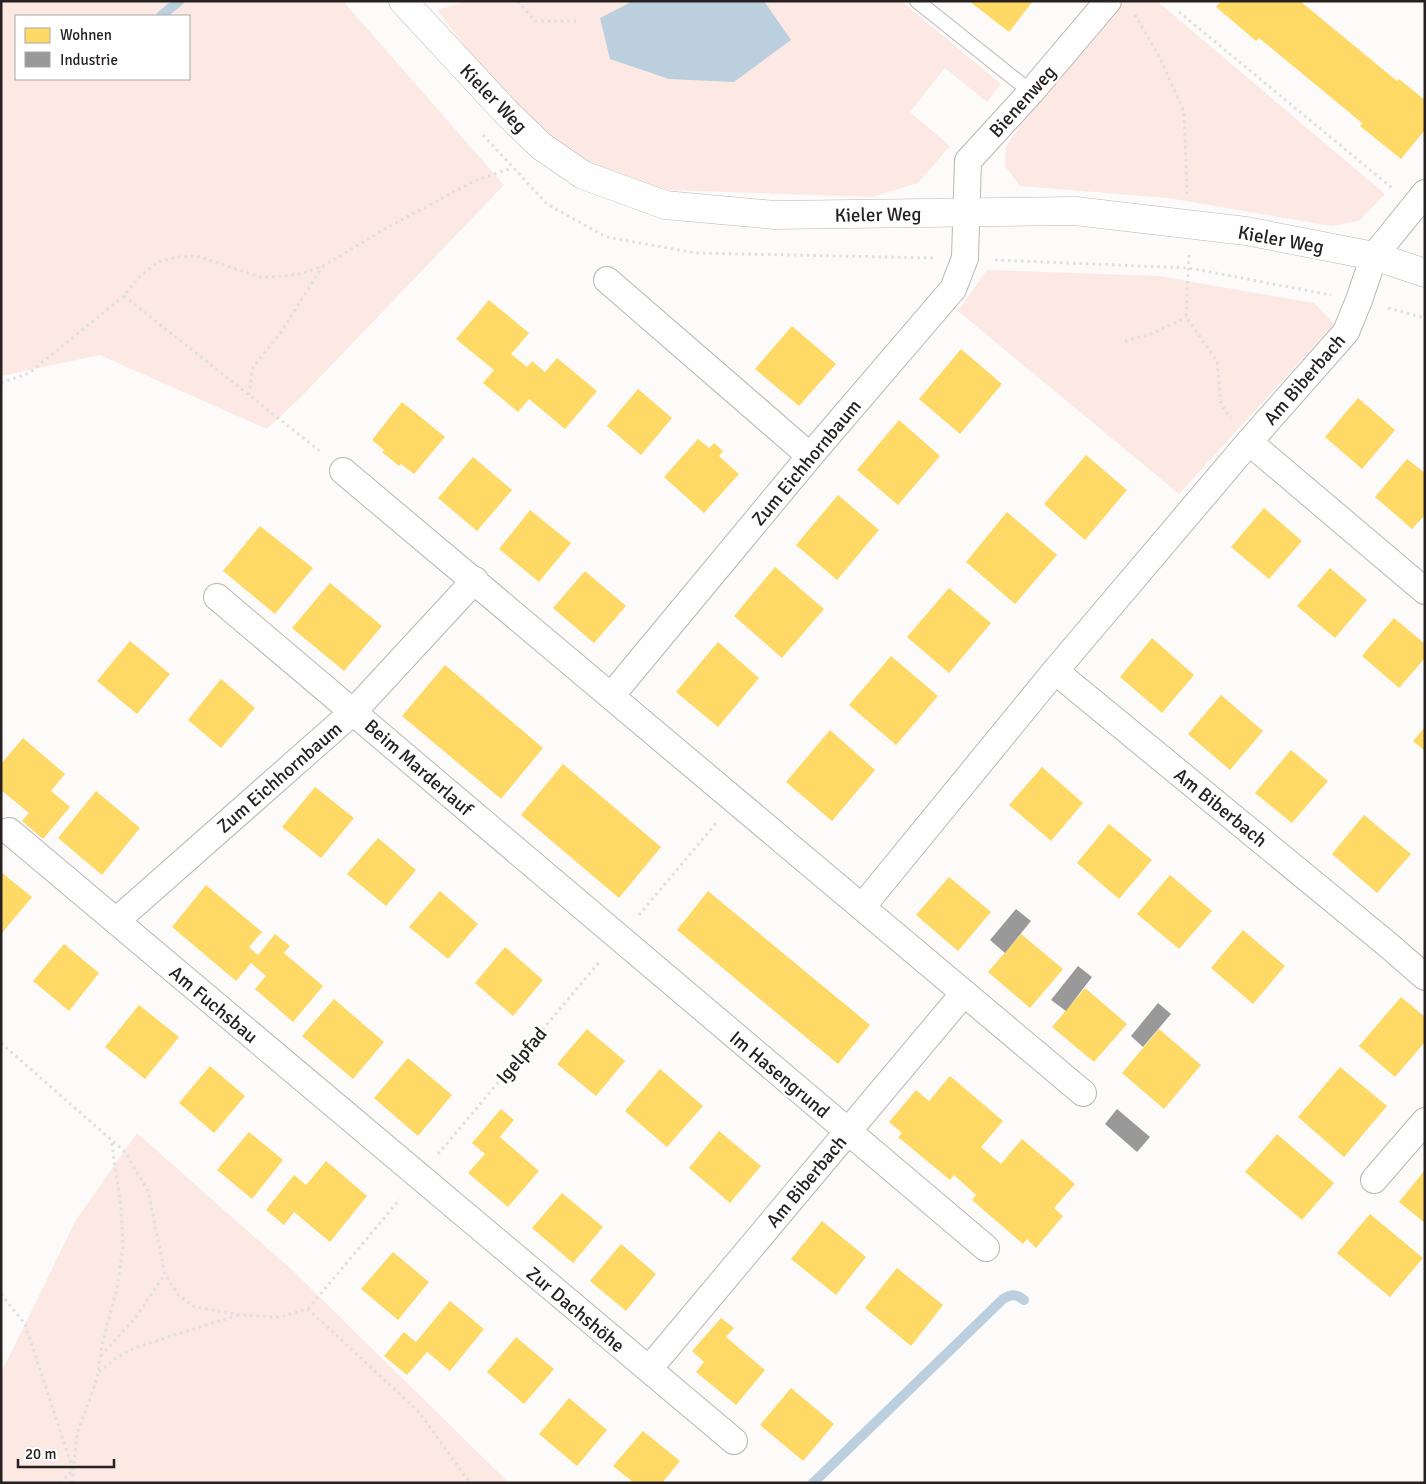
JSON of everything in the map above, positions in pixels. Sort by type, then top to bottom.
[{"type":"street","name":"Kieler Weg","points":[[403,1],[505,111],[541,146],[583,175],[665,205],[775,215],[1074,211],[1246,231],[1374,256],[1425,273]]},
{"type":"street","name":"Bienenweg","points":[[966,212],[968,161],[1031,92],[1108,1]]},
{"type":"street","name":"Am Biberbach","points":[[862,907],[1054,671],[1249,442],[1346,332],[1374,256],[1419,199]]},
{"type":"street","name":"Zum Eichhornbaum","points":[[610,696],[810,456],[953,289],[965,258],[966,212]]},
{"type":"street","points":[[607,280],[810,456]]},
{"type":"street","name":"Am Biberbach","points":[[1249,442],[1425,591]]},
{"type":"street","points":[[343,471],[1083,1093]]},
{"type":"street","name":"Zum Eichhornbaum","points":[[116,921],[354,711],[475,580]]},
{"type":"street","name":"Beim Marderlauf","points":[[217,597],[354,711],[619,938]]},
{"type":"street","name":"Am Biberbach","points":[[1054,671],[1425,977]]},
{"type":"street","name":"Am Fuchsbau","points":[[9,831],[419,1176]]},
{"type":"street","name":"Im Hasengrund","points":[[619,938],[986,1248]]},
{"type":"street","name":"Am Biberbach","points":[[649,1369],[964,993]]},
{"type":"street","points":[[1374,1180],[1425,1121]]},
{"type":"street","name":"Zur Dachshöhe","points":[[419,1176],[734,1441]]},
{"type":"lane","points":[[917,1],[1031,92]]},
{"type":"path","points":[[518,1],[535,21],[577,21]]},
{"type":"path","points":[[1179,12],[1419,199]]},
{"type":"path","points":[[1,383],[29,372],[124,296],[138,278],[158,262],[177,257],[197,256],[261,276],[286,276],[304,273],[323,266],[390,226],[465,185],[512,168]]},
{"type":"path","points":[[249,395],[253,367],[289,320],[323,266]]},
{"type":"path","points":[[124,296],[343,471]]},
{"type":"path","points":[[1125,341],[1154,333],[1186,318]]},
{"type":"path","name":"Igelpfad","points":[[308,1309],[735,800]]},
{"type":"path","points":[[1,1043],[126,1152],[148,1192],[165,1274],[178,1296],[192,1306],[238,1315],[280,1317],[308,1309],[419,1412],[470,1483]]},
{"type":"path","points":[[72,1483],[77,1434],[98,1372],[102,1344],[117,1288],[123,1246],[121,1207],[111,1139]]},
{"type":"path","points":[[100,1357],[136,1318],[165,1274]]},
{"type":"path","points":[[1,1294],[25,1324],[73,1470]]},
{"type":"path","points":[[98,1372],[116,1358],[137,1347],[238,1315]]},
{"type":"path","points":[[60,1483],[73,1470]]},
{"type":"shaded area","points":[[1,1],[343,1],[504,185],[302,396],[267,429],[100,355],[1,376]]},
{"type":"shaded area","points":[[467,1],[901,1],[1001,84],[987,102],[945,68],[910,112],[950,146],[918,183],[872,197],[668,190],[606,173],[554,142],[488,77],[437,10]]},
{"type":"shaded area","points":[[1125,1],[1157,1],[1385,194],[1359,221],[1332,226],[1168,198],[1020,186],[1005,166],[1006,147],[1030,111]]},
{"type":"shaded area","points":[[987,270],[1159,276],[1314,303],[1334,324],[1179,494],[958,311]]},
{"type":"shaded area","points":[[137,1133],[292,1270],[509,1483],[1,1483],[1,1373],[76,1220]]},
{"type":"water","points":[[633,1],[764,1],[791,40],[734,82],[669,79],[610,59],[600,18]]},
{"type":"building: Wohnen","points":[[969,1],[1033,1],[1009,32]]},
{"type":"building: Wohnen","points":[[1221,1],[1300,1],[1397,81],[1399,79],[1425,100],[1425,130],[1401,159],[1360,126],[1362,123],[1259,38],[1256,41],[1216,7]]},
{"type":"building: Wohnen","points":[[489,300],[529,333],[511,354],[527,367],[532,361],[545,372],[557,358],[597,391],[565,429],[529,399],[518,412],[483,383],[494,370],[456,339]]},
{"type":"building: Wohnen","points":[[792,326],[836,364],[799,406],[755,369]]},
{"type":"building: Wohnen","points":[[961,349],[1002,384],[960,434],[919,399]]},
{"type":"building: Wohnen","points":[[638,389],[672,418],[641,455],[607,426]]},
{"type":"building: Wohnen","points":[[1358,398],[1395,430],[1362,469],[1325,437]]},
{"type":"building: Wohnen","points":[[402,402],[445,437],[414,474],[401,464],[399,466],[382,452],[384,450],[372,440]]},
{"type":"building: Wohnen","points":[[899,420],[940,456],[898,505],[857,470]]},
{"type":"building: Wohnen","points":[[698,439],[709,448],[714,443],[723,451],[719,456],[739,474],[704,513],[664,477]]},
{"type":"building: Wohnen","points":[[1086,455],[1127,490],[1085,540],[1044,504]]},
{"type":"building: Wohnen","points":[[473,457],[512,490],[477,531],[438,498]]},
{"type":"building: Wohnen","points":[[1407,459],[1425,473],[1425,515],[1412,529],[1375,497]]},
{"type":"building: Wohnen","points":[[838,495],[879,530],[837,580],[796,545]]},
{"type":"building: Wohnen","points":[[1264,508],[1302,541],[1269,579],[1231,547]]},
{"type":"building: Wohnen","points":[[530,510],[571,543],[539,582],[499,549]]},
{"type":"building: Wohnen","points":[[1007,512],[1057,555],[1015,604],[966,562]]},
{"type":"building: Wohnen","points":[[260,526],[313,568],[275,614],[223,571]]},
{"type":"building: Wohnen","points":[[775,567],[824,609],[782,658],[734,616]]},
{"type":"building: Wohnen","points":[[1330,568],[1367,600],[1335,638],[1297,606]]},
{"type":"building: Wohnen","points":[[585,571],[626,606],[594,643],[553,608]]},
{"type":"building: Wohnen","points":[[330,583],[382,626],[344,671],[292,628]]},
{"type":"building: Wohnen","points":[[949,588],[991,623],[949,673],[907,637]]},
{"type":"building: Wohnen","points":[[1394,618],[1425,644],[1425,658],[1399,688],[1362,656]]},
{"type":"building: Wohnen","points":[[1152,638],[1194,675],[1162,713],[1120,677]]},
{"type":"building: Wohnen","points":[[130,641],[170,674],[137,714],[97,681]]},
{"type":"building: Wohnen","points":[[718,642],[759,678],[718,727],[676,692]]},
{"type":"building: Wohnen","points":[[891,656],[938,696],[896,745],[849,705]]},
{"type":"building: Wohnen","points":[[445,665],[543,748],[501,799],[402,716]]},
{"type":"building: Wohnen","points":[[221,679],[255,708],[221,748],[188,720]]},
{"type":"building: Wohnen","points":[[1221,695],[1263,731],[1230,770],[1188,734]]},
{"type":"building: Wohnen","points":[[1425,727],[1425,751],[1413,741]]},
{"type":"building: Wohnen","points":[[830,730],[875,770],[832,821],[786,782]]},
{"type":"building: Wohnen","points":[[23,738],[65,774],[51,791],[70,807],[43,839],[22,821],[29,813],[1,790],[1,764]]},
{"type":"building: Wohnen","points":[[1291,750],[1328,781],[1292,823],[1255,793]]},
{"type":"building: Wohnen","points":[[563,764],[661,847],[619,898],[521,815]]},
{"type":"building: Wohnen","points":[[1042,767],[1083,803],[1051,841],[1009,805]]},
{"type":"building: Wohnen","points":[[315,787],[354,818],[321,858],[282,827]]},
{"type":"building: Wohnen","points":[[96,791],[140,828],[102,875],[58,838]]},
{"type":"building: Wohnen","points":[[1364,815],[1411,854],[1377,893],[1332,854]]},
{"type":"building: Wohnen","points":[[1109,824],[1152,860],[1119,899],[1077,863]]},
{"type":"building: Wohnen","points":[[378,838],[416,870],[386,906],[347,874]]},
{"type":"building: Wohnen","points":[[1,872],[32,897],[1,934]]},
{"type":"building: Wohnen","points":[[1170,875],[1212,911],[1179,949],[1137,914]]},
{"type":"building: Wohnen","points":[[949,877],[991,912],[958,951],[916,915]]},
{"type":"building: Wohnen","points":[[206,885],[262,932],[249,947],[258,955],[275,934],[290,946],[284,953],[323,986],[293,1022],[255,989],[266,976],[251,963],[236,981],[172,927]]},
{"type":"building: Wohnen","points":[[440,891],[478,924],[448,959],[409,927]]},
{"type":"building: Wohnen","points":[[708,891],[870,1025],[838,1064],[677,930]]},
{"type":"building: Wohnen","points":[[1243,930],[1285,966],[1253,1004],[1211,968]]},
{"type":"building: Wohnen","points":[[1021,934],[1063,969],[1030,1008],[988,972]]},
{"type":"building: Wohnen","points":[[64,944],[99,973],[69,1011],[33,981]]},
{"type":"building: Wohnen","points":[[505,947],[543,980],[513,1016],[475,983]]},
{"type":"building: Wohnen","points":[[1085,988],[1127,1024],[1094,1062],[1052,1027]]},
{"type":"building: Wohnen","points":[[1401,997],[1425,1017],[1425,1042],[1395,1077],[1359,1046]]},
{"type":"building: Wohnen","points":[[334,999],[384,1042],[353,1079],[302,1036]]},
{"type":"building: Wohnen","points":[[139,1005],[179,1037],[145,1079],[105,1047]]},
{"type":"building: Wohnen","points":[[587,1029],[625,1061],[596,1096],[557,1064]]},
{"type":"building: Wohnen","points":[[1159,1029],[1201,1065],[1164,1109],[1122,1073]]},
{"type":"building: Wohnen","points":[[408,1058],[452,1095],[418,1136],[374,1098]]},
{"type":"building: Wohnen","points":[[210,1066],[245,1096],[214,1133],[179,1103]]},
{"type":"building: Wohnen","points":[[1340,1067],[1387,1106],[1344,1157],[1298,1117]]},
{"type":"building: Wohnen","points":[[660,1069],[703,1106],[667,1147],[625,1111]]},
{"type":"building: Wohnen","points":[[950,1076],[1003,1121],[981,1147],[1001,1164],[1022,1139],[1075,1184],[1054,1208],[1063,1216],[1036,1248],[1027,1239],[1023,1244],[972,1200],[976,1195],[954,1175],[950,1180],[898,1137],[902,1133],[889,1122],[916,1090],[929,1101]]},
{"type":"building: Wohnen","points":[[501,1109],[514,1120],[500,1137],[539,1171],[508,1207],[468,1173],[485,1154],[472,1143]]},
{"type":"building: Wohnen","points":[[719,1131],[761,1166],[730,1203],[689,1168]]},
{"type":"building: Wohnen","points":[[249,1132],[283,1160],[252,1199],[217,1170]]},
{"type":"building: Wohnen","points":[[1277,1134],[1334,1183],[1302,1220],[1245,1172]]},
{"type":"building: Wohnen","points":[[326,1161],[367,1196],[330,1242],[294,1212],[284,1225],[266,1210],[294,1175],[306,1185]]},
{"type":"building: Wohnen","points":[[1425,1170],[1425,1223],[1399,1202]]},
{"type":"building: Wohnen","points":[[562,1193],[603,1227],[573,1263],[532,1228]]},
{"type":"building: Wohnen","points":[[1370,1214],[1423,1258],[1390,1297],[1337,1253]]},
{"type":"building: Wohnen","points":[[822,1221],[866,1257],[836,1295],[791,1259]]},
{"type":"building: Wohnen","points":[[621,1244],[656,1274],[626,1311],[590,1281]]},
{"type":"building: Wohnen","points":[[393,1252],[429,1282],[398,1320],[361,1289]]},
{"type":"building: Wohnen","points":[[897,1268],[943,1305],[911,1346],[865,1308]]},
{"type":"building: Wohnen","points":[[450,1301],[484,1329],[450,1371],[427,1352],[407,1375],[384,1356],[404,1332],[416,1342]]},
{"type":"building: Wohnen","points":[[721,1318],[734,1328],[726,1337],[765,1370],[736,1405],[696,1372],[704,1362],[692,1351]]},
{"type":"building: Wohnen","points":[[516,1337],[554,1369],[524,1404],[487,1372]]},
{"type":"building: Wohnen","points":[[791,1388],[834,1424],[803,1461],[760,1425]]},
{"type":"building: Wohnen","points":[[569,1398],[607,1430],[577,1466],[539,1434]]},
{"type":"building: Wohnen","points":[[643,1431],[680,1461],[662,1483],[634,1483],[613,1466]]},
{"type":"building: Industrie","points":[[1016,909],[1031,921],[1005,953],[990,940]]},
{"type":"building: Industrie","points":[[1078,966],[1092,977],[1066,1011],[1051,1000]]},
{"type":"building: Industrie","points":[[1158,1003],[1171,1014],[1143,1047],[1131,1036]]},
{"type":"building: Industrie","points":[[1117,1109],[1150,1137],[1137,1152],[1105,1124]]},
{"type":"waterway","points":[[162,15],[179,1]]},
{"type":"waterway","points":[[813,1483],[1003,1299],[1014,1295],[1024,1300]]}]
